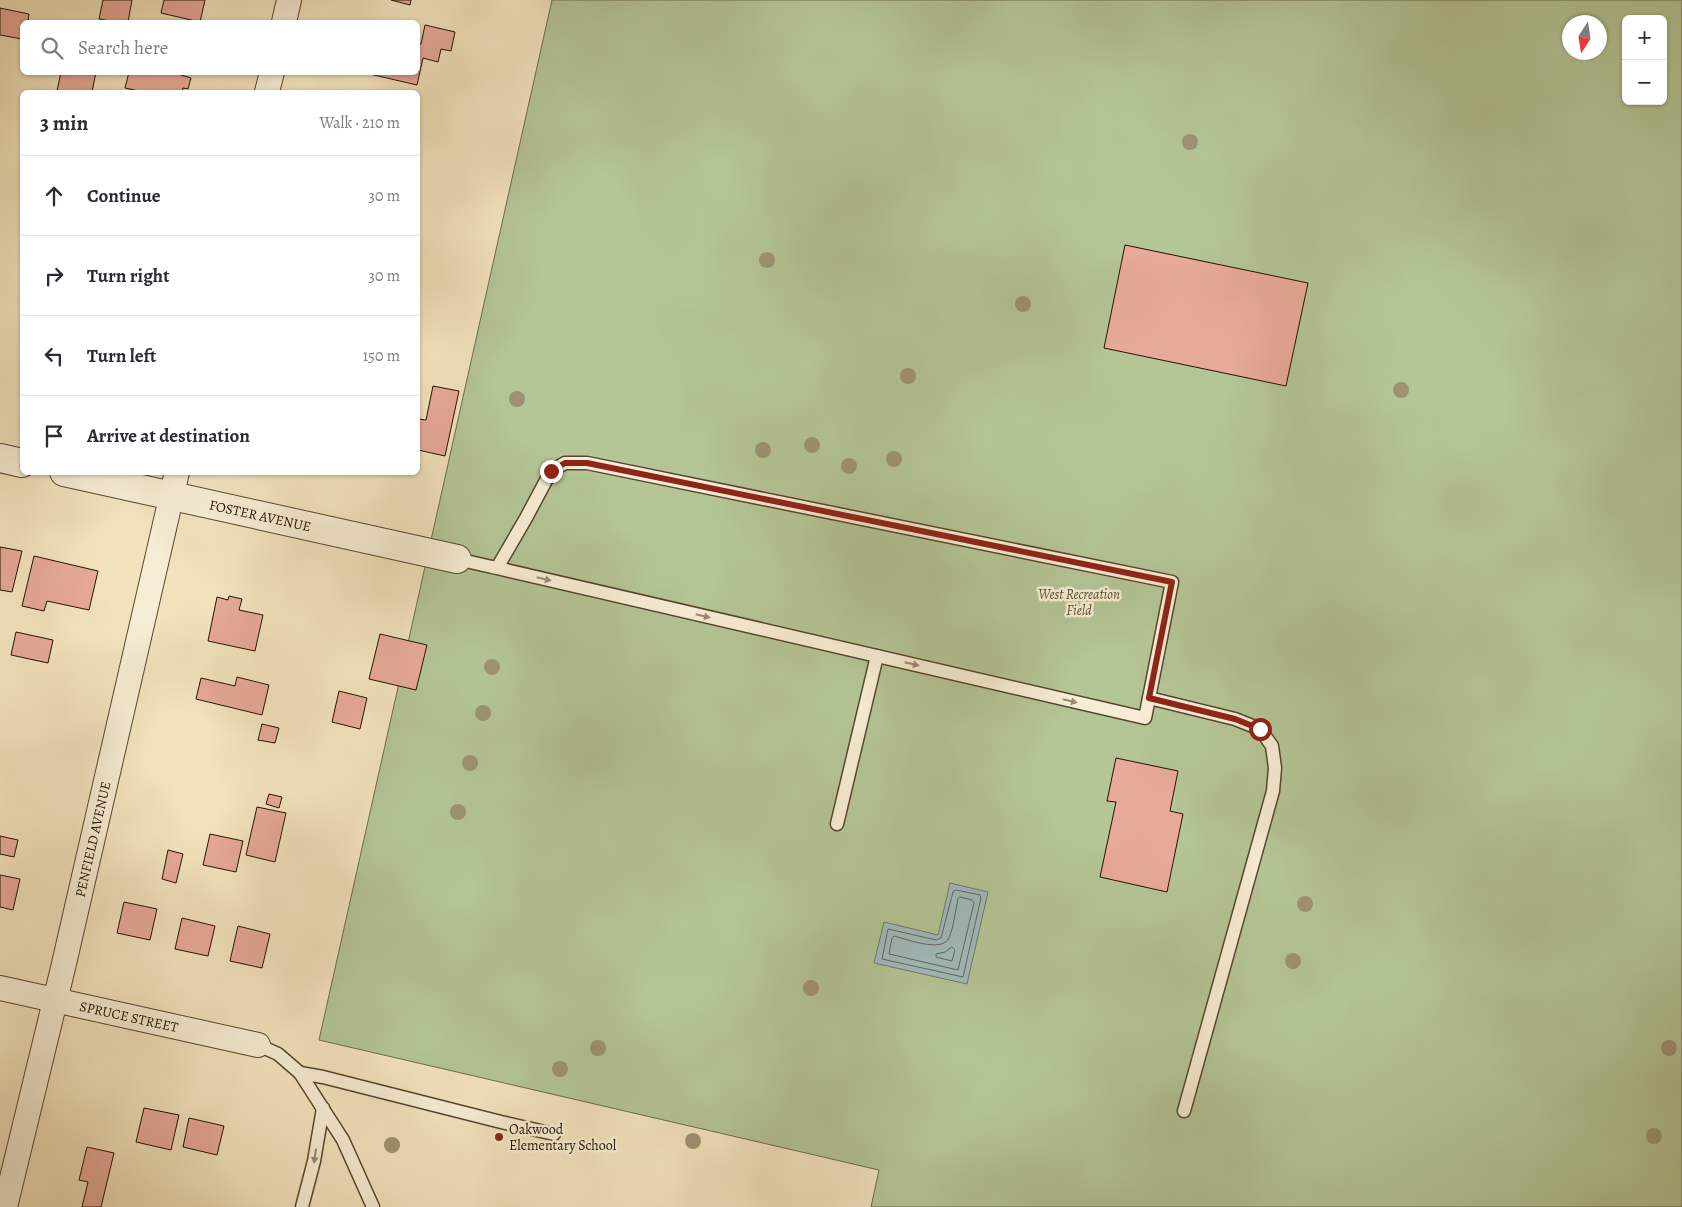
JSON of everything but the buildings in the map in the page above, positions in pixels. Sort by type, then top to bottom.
[{"type":"street","points":[[284,20],[289,0]]},
{"type":"street","points":[[268,90],[271,75]]},
{"type":"street","points":[[0,458],[20,463]]},
{"type":"street","name":"FOSTER AVENUE","points":[[89,475],[174,485],[457,559]]},
{"type":"street","name":"PENFIELD AVENUE","points":[[5,1207],[55,1000],[174,485]]},
{"type":"street","name":"SPRUCE STREET","points":[[0,988],[258,1045]]},
{"type":"lane","points":[[457,559],[1145,718],[1172,582],[587,463],[565,463],[551,471],[497,568]]},
{"type":"lane","points":[[837,824],[877,656]]},
{"type":"lane","points":[[1149,698],[1235,719],[1260,729],[1272,746],[1275,768],[1273,791],[1184,1111]]},
{"type":"lane","points":[[258,1045],[278,1054],[300,1073],[343,1140],[373,1207]]},
{"type":"lane","points":[[300,1073],[554,1134]]},
{"type":"lane","points":[[302,1207],[314,1161],[323,1108]]},
{"type":"green space","name":"West Recreation Field","points":[[552,0],[1682,0],[1682,1207],[871,1207],[879,1170],[319,1040]]},
{"type":"water","points":[[950,883],[988,892],[967,984],[874,963],[884,922],[938,935]]},
{"type":"place","name":"Oakwood Elementary School","points":[[499,1137]]},
{"type":"route","points":[[551,471],[565,463],[587,463],[1172,582],[1149,698],[1235,719],[1260,729]]}]
